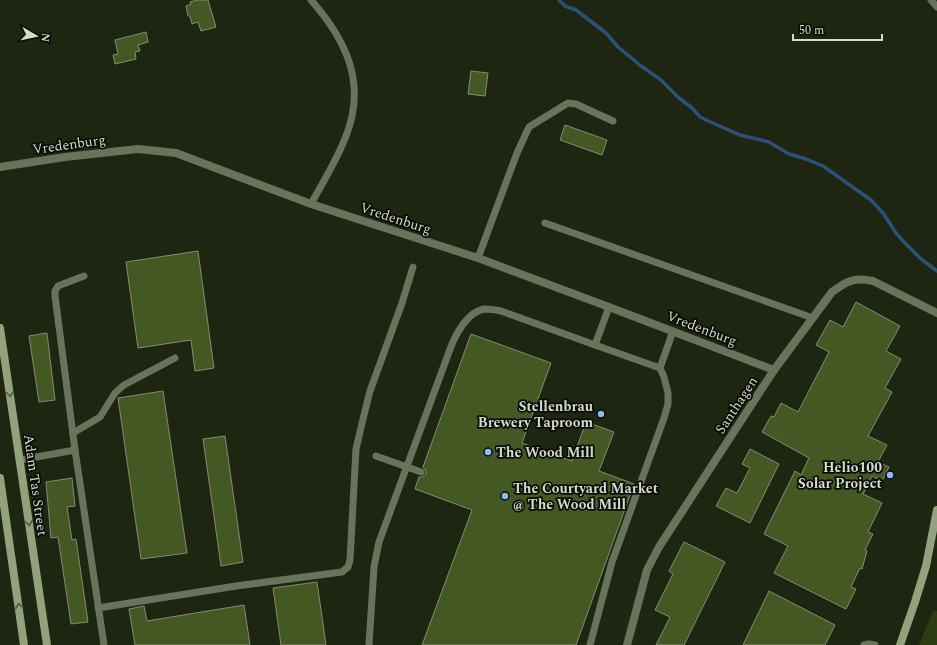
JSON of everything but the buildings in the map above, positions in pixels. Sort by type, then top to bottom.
[{"type":"main road","name":"Adam Tas Street","points":[[0,328],[47,645]]},
{"type":"main road","points":[[0,478],[24,645]]},
{"type":"main road","points":[[900,645],[926,566],[937,510]]},
{"type":"street","name":"Vredenburg","points":[[0,167],[65,157],[138,149],[176,153],[311,204],[478,258],[609,306],[774,370]]},
{"type":"street","name":"Santhagen","points":[[627,645],[647,570],[654,554],[774,370],[832,292],[848,282],[859,279],[873,281],[937,313]]},
{"type":"lane","points":[[311,0],[340,38],[352,67],[355,92],[353,112],[347,136],[311,204]]},
{"type":"lane","points":[[478,258],[517,153],[529,127],[568,103],[576,104],[613,120]]},
{"type":"lane","points":[[545,223],[813,318]]},
{"type":"lane","points":[[98,608],[236,586],[342,572],[348,567],[350,560],[356,449],[370,391],[402,303],[413,267]]},
{"type":"lane","points":[[84,276],[60,284],[55,291],[74,450],[104,645]]},
{"type":"lane","points":[[595,345],[609,306]]},
{"type":"lane","points":[[370,645],[374,567],[377,551],[406,467],[454,338],[466,321],[484,309],[501,311],[660,368]]},
{"type":"lane","points":[[590,645],[616,543],[658,438],[668,404],[666,388],[660,368],[673,331]]},
{"type":"lane","points":[[73,434],[100,417],[115,393],[124,385],[175,358]]},
{"type":"lane","points":[[20,460],[74,450]]},
{"type":"lane","points":[[376,456],[421,472]]},
{"type":"lane","points":[[864,645],[875,645]]},
{"type":"green space","points":[[933,610],[937,611],[937,645],[919,645]]},
{"type":"waterway","points":[[559,0],[565,6],[576,10],[606,33],[618,47],[661,80],[700,117],[740,135],[769,142],[789,154],[823,166],[871,200],[883,213],[896,233],[904,242],[921,259],[937,271]]},
{"type":"place","name":"Stellenbrau Brewery Taproom","points":[[601,414]]},
{"type":"place","name":"The Wood Mill","points":[[488,452]]},
{"type":"place","name":"Helio100 Solar Project","points":[[890,475]]},
{"type":"place","name":"The Courtyard Market @ The Wood Mill","points":[[505,496]]}]
